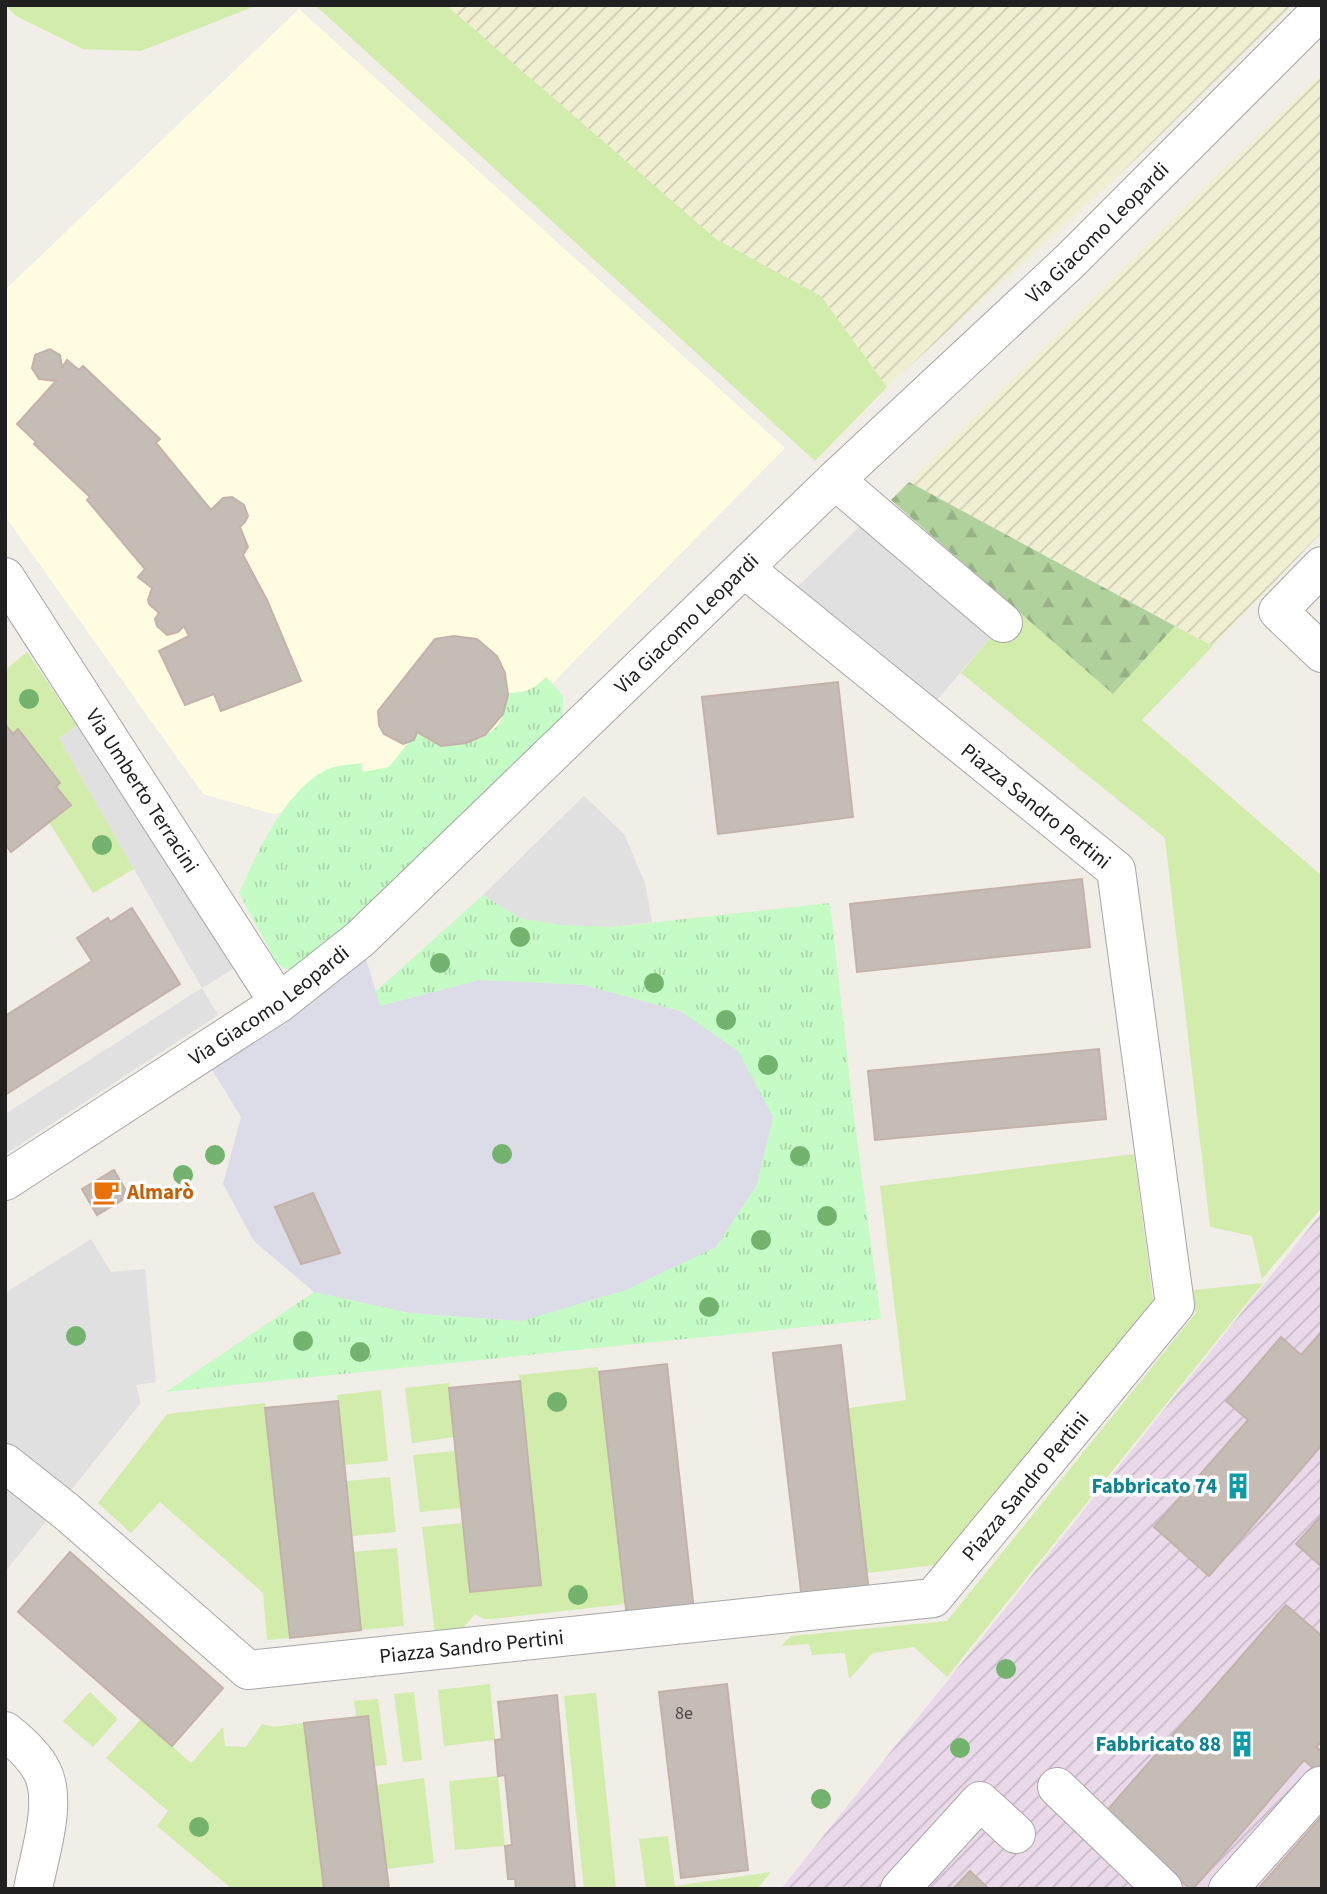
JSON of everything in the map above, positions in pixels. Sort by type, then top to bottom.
[{"type":"street","name":"Via Giacomo Leopardi","points":[[5,1181],[279,1003],[360,939],[835,480],[1070,261],[1322,9]]},
{"type":"street","points":[[835,480],[1003,623]]},
{"type":"street","points":[[1322,566],[1278,611],[1322,653]]},
{"type":"street","name":"Piazza Sandro Pertini","points":[[5,1463],[67,1512],[248,1670],[933,1598],[1175,1305],[1116,870],[744,569]]},
{"type":"street","name":"Via Umberto Terracini","points":[[5,577],[279,1003]]},
{"type":"street","points":[[5,1731],[23,1746],[43,1772],[50,1804],[33,1889]]},
{"type":"street","points":[[1228,1889],[1320,1786]]},
{"type":"street","points":[[1056,1787],[1164,1889]]},
{"type":"street","points":[[900,1889],[980,1801],[1016,1834]]},
{"type":"shaded area","points":[[299,9],[785,448],[454,783],[273,814],[203,794],[5,516],[5,290]]},
{"type":"shaded area","points":[[865,521],[994,633],[915,726],[772,612]]},
{"type":"shaded area","points":[[85,721],[128,788],[233,969],[202,988],[59,738]]},
{"type":"shaded area","points":[[584,796],[624,834],[645,883],[652,922],[612,927],[560,925],[520,918],[483,895]]},
{"type":"shaded area","points":[[360,939],[380,1006],[480,980],[583,985],[680,1011],[738,1051],[773,1117],[757,1185],[716,1247],[626,1290],[521,1321],[410,1313],[314,1292],[254,1241],[223,1184],[241,1117],[202,1053]]},
{"type":"shaded area","points":[[202,988],[218,1015],[7,1153],[5,1114]]},
{"type":"shaded area","points":[[1322,1212],[1322,1889],[781,1889]]},
{"type":"shaded area","points":[[91,1239],[111,1272],[145,1269],[156,1382],[136,1385],[141,1403],[5,1572],[5,1293]]},
{"type":"green space","points":[[5,5],[258,5],[141,51],[83,49],[16,16]]},
{"type":"green space","points":[[315,5],[446,5],[716,239],[821,296],[887,387],[815,461]]},
{"type":"green space","points":[[446,5],[1292,5],[1138,157],[887,387],[821,296],[716,239]]},
{"type":"green space","points":[[1322,73],[1322,532],[1213,646],[909,482]]},
{"type":"green space","points":[[909,482],[1175,626],[1113,694],[891,500]]},
{"type":"green space","points":[[1015,608],[1113,694],[1175,626],[1213,646],[1142,720],[1322,876],[1322,1207],[1262,1279],[1252,1236],[1210,1227],[1165,838],[961,673]]},
{"type":"green space","points":[[27,652],[77,726],[59,738],[134,869],[93,893],[49,822],[56,787],[60,782],[19,730],[13,734],[5,724],[5,670]]},
{"type":"green space","points":[[546,677],[563,696],[562,732],[302,970],[285,969],[276,962],[239,893],[273,825],[296,794],[310,781],[332,768],[361,763],[363,772],[389,767],[417,732],[441,746],[480,737],[498,725],[507,693],[528,690]]},
{"type":"green space","points":[[483,895],[520,918],[612,927],[830,903],[853,1109],[881,1319],[166,1392],[314,1292],[410,1313],[521,1321],[716,1247],[757,1185],[773,1117],[680,1011],[583,985],[480,980],[380,1006],[375,992]]},
{"type":"green space","points":[[1134,1154],[1154,1307],[944,1564],[867,1573],[848,1408],[906,1400],[880,1186]]},
{"type":"green space","points":[[1263,1283],[947,1677],[914,1647],[873,1653],[849,1679],[845,1653],[812,1655],[809,1644],[781,1646],[791,1636],[947,1621],[1195,1314],[1193,1290]]},
{"type":"green space","points":[[598,1367],[625,1604],[493,1619],[484,1619],[475,1614],[464,1627],[468,1630],[435,1634],[422,1527],[463,1523],[470,1592],[541,1585],[519,1375]]},
{"type":"green space","points":[[449,1383],[454,1437],[412,1443],[405,1388]]},
{"type":"green space","points":[[381,1390],[388,1461],[345,1465],[337,1395]]},
{"type":"green space","points":[[265,1403],[290,1638],[267,1640],[263,1593],[160,1502],[131,1533],[98,1503],[167,1414]]},
{"type":"green space","points":[[455,1451],[461,1508],[420,1512],[413,1455]]},
{"type":"green space","points":[[390,1477],[396,1532],[352,1536],[346,1481]]},
{"type":"green space","points":[[397,1548],[404,1626],[361,1630],[353,1552]]},
{"type":"green space","points":[[490,1684],[495,1740],[444,1746],[438,1690]]},
{"type":"green space","points":[[90,1692],[118,1719],[93,1747],[63,1721]]},
{"type":"green space","points":[[414,1692],[422,1760],[403,1762],[394,1694]]},
{"type":"green space","points":[[596,1693],[616,1889],[584,1889],[564,1696]]},
{"type":"green space","points":[[378,1699],[387,1765],[374,1766],[368,1717],[356,1717],[354,1701]]},
{"type":"green space","points":[[141,1719],[191,1763],[223,1727],[225,1746],[246,1747],[262,1724],[273,1727],[304,1723],[324,1889],[232,1889],[157,1826],[168,1811],[106,1758]]},
{"type":"green space","points":[[498,1776],[505,1846],[455,1850],[449,1781]]},
{"type":"green space","points":[[424,1778],[434,1863],[386,1869],[376,1785]]},
{"type":"green space","points":[[668,1836],[675,1886],[771,1872],[757,1889],[646,1889],[639,1839]]},
{"type":"building","points":[[50,349],[60,355],[62,367],[67,360],[79,370],[83,366],[160,439],[156,443],[211,510],[223,498],[232,497],[244,505],[248,516],[240,527],[248,547],[243,555],[267,600],[301,681],[221,711],[214,694],[185,705],[159,651],[189,636],[184,626],[178,632],[167,635],[157,626],[155,619],[159,613],[148,600],[152,588],[138,577],[145,569],[87,500],[90,497],[34,444],[36,442],[17,424],[56,381],[39,379],[32,368],[35,355]]},
{"type":"building","points":[[454,636],[477,639],[497,656],[505,673],[508,695],[503,714],[485,735],[466,743],[441,746],[417,732],[414,740],[403,744],[384,734],[379,725],[378,711],[435,639]]},
{"type":"building","points":[[838,682],[853,817],[718,834],[702,697]]},
{"type":"building","points":[[5,724],[13,734],[18,729],[60,783],[56,787],[71,805],[11,852],[5,844]]},
{"type":"building","points":[[1082,879],[1090,947],[857,972],[850,904]]},
{"type":"building","points":[[132,908],[180,984],[5,1095],[5,1016],[92,961],[77,938],[108,918],[110,922]]},
{"type":"building","points":[[1099,1049],[1106,1119],[875,1140],[868,1071]]},
{"type":"building","name":"Almarò","points":[[114,1170],[129,1196],[97,1215],[82,1189]]},
{"type":"building","points":[[313,1193],[340,1253],[301,1264],[275,1207]]},
{"type":"building","name":"Fabbricato 74","points":[[1322,1331],[1322,1445],[1209,1576],[1154,1527],[1248,1420],[1226,1401],[1281,1337],[1301,1355]]},
{"type":"building","points":[[841,1345],[869,1593],[802,1600],[773,1353]]},
{"type":"building","points":[[667,1364],[694,1611],[627,1618],[599,1372]]},
{"type":"building","points":[[520,1381],[541,1585],[470,1592],[449,1388]]},
{"type":"building","points":[[338,1401],[361,1630],[290,1638],[265,1408]]},
{"type":"building","points":[[1322,1515],[1322,1567],[1296,1544]]},
{"type":"building","points":[[70,1552],[223,1688],[172,1746],[18,1612]]},
{"type":"building","name":"Fabbricato 88","points":[[1286,1605],[1322,1636],[1322,1741],[1316,1747],[1322,1752],[1322,1776],[1304,1760],[1193,1889],[1190,1889],[1104,1814]]},
{"type":"building","points":[[727,1684],[748,1870],[681,1878],[659,1692]]},
{"type":"building","points":[[557,1695],[575,1889],[516,1889],[515,1879],[508,1879],[505,1846],[512,1845],[505,1775],[498,1776],[495,1740],[502,1739],[498,1702]]},
{"type":"building","points":[[368,1716],[389,1889],[324,1889],[304,1723]]},
{"type":"building","points":[[1322,1816],[1322,1889],[1258,1889]]},
{"type":"building","points":[[970,1871],[989,1889],[953,1889]]},
{"type":"place","name":"Almarò","points":[[106,1192]]},
{"type":"place","name":"Fabbricato 74","points":[[1238,1486]]},
{"type":"place","name":"Fabbricato 88","points":[[1242,1744]]}]
